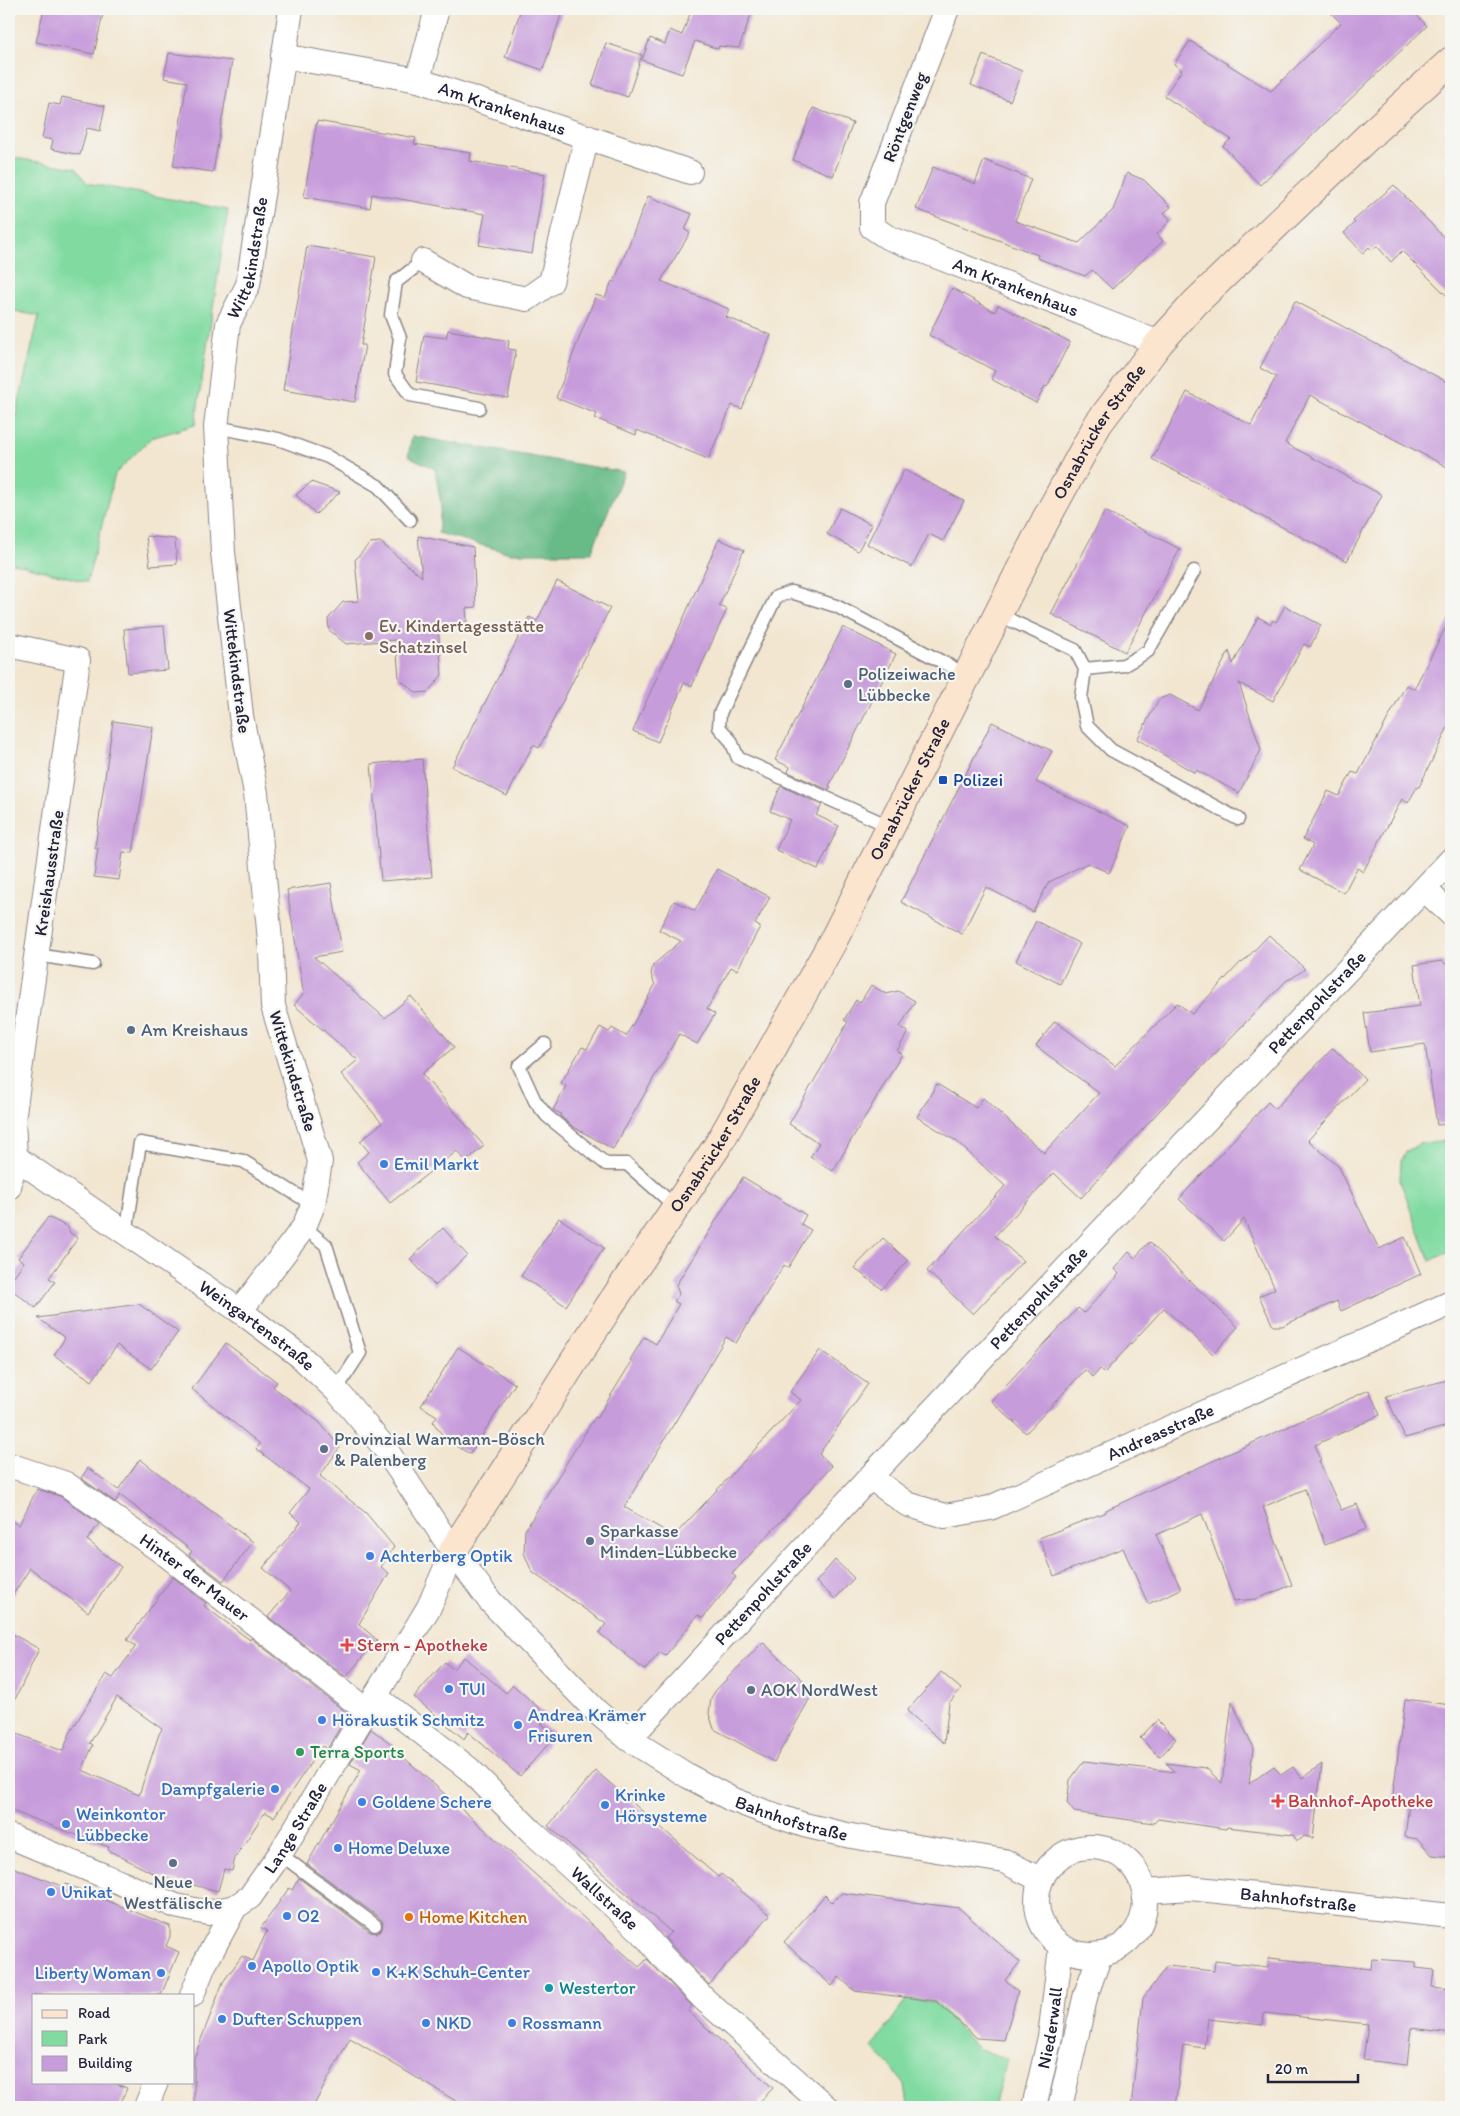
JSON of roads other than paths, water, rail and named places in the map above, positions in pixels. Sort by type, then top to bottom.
[{"type":"street","name":"Wittekindstraße","points":[[240,1310],[304,1227],[313,1205],[320,1161],[273,1006],[272,951],[256,792],[241,716],[223,552],[216,427],[228,324],[248,285],[291,9]]},
{"type":"street","name":"Am Krankenhaus","points":[[418,80],[437,9]]},
{"type":"street","name":"Röntgenweg","points":[[872,227],[872,203],[947,9]]},
{"type":"street","name":"Am Krankenhaus","points":[[284,56],[418,80],[690,172]]},
{"type":"street","name":"Osnabrücker Straße","points":[[453,1551],[608,1308],[723,1137],[833,941],[997,614],[1098,424],[1159,343],[1195,303],[1451,61]]},
{"type":"street","name":"Am Krankenhaus","points":[[423,261],[467,287],[527,299],[551,282],[587,137]]},
{"type":"street","name":"Am Krankenhaus","points":[[872,227],[887,237],[1159,343]]},
{"type":"street","name":"Kreishausstraße","points":[[9,645],[78,660],[13,1120],[9,1187]]},
{"type":"street","name":"Pettenpohlstraße","points":[[629,1739],[870,1477],[1451,860]]},
{"type":"street","points":[[1424,889],[1451,914]]},
{"type":"street","name":"Weingartenstraße","points":[[12,1155],[240,1310],[300,1356],[336,1390],[384,1447],[453,1551]]},
{"type":"street","name":"Andreasstraße","points":[[870,1477],[907,1504],[945,1516],[990,1508],[1451,1303]]},
{"type":"street","name":"Hinter der Mauer","points":[[9,1465],[66,1484],[371,1704]]},
{"type":"street","name":"Lange Straße","points":[[192,1994],[204,1965],[235,1907],[250,1897],[280,1854],[429,1607],[453,1551]]},
{"type":"street","name":"Bahnhofstraße","points":[[453,1551],[490,1601],[597,1712],[629,1739],[688,1776],[731,1799],[804,1824],[851,1836],[1004,1861],[1041,1880]]},
{"type":"street","name":"Wallstraße","points":[[371,1704],[468,1769],[642,1932],[663,1957],[705,2000],[826,2107]]},
{"type":"street","points":[[9,1836],[176,1906],[208,1913],[235,1907]]},
{"type":"street","points":[[1084,1847],[1101,1848],[1116,1852],[1130,1862],[1140,1876],[1145,1891],[1146,1909],[1140,1925],[1130,1939],[1116,1950],[1100,1955],[1080,1955],[1061,1947],[1050,1937],[1042,1924],[1038,1910],[1037,1895],[1041,1880],[1057,1859],[1068,1852],[1084,1847]]},
{"type":"street","name":"Bahnhofstraße","points":[[1145,1891],[1190,1888],[1451,1916]]},
{"type":"street","name":"Niederwall","points":[[1034,2107],[1050,2037],[1061,1947]]},
{"type":"street","name":"Niederwall","points":[[1060,2107],[1086,1994],[1100,1955]]},
{"type":"street","points":[[146,2107],[155,2084]]},
{"type":"lane","points":[[423,261],[396,282],[391,315],[400,338],[395,374],[410,395],[480,408]]},
{"type":"lane","points":[[216,427],[278,439],[328,457],[378,486],[410,520]]},
{"type":"lane","points":[[1086,669],[1124,666],[1148,651],[1194,572]]},
{"type":"lane","points":[[891,827],[738,758],[730,741],[720,727],[720,713],[776,597],[791,592],[836,606],[966,675]]},
{"type":"lane","points":[[997,614],[1075,650],[1086,669],[1081,698],[1087,726],[1111,750],[1238,819]]},
{"type":"lane","points":[[37,955],[93,964]]},
{"type":"lane","points":[[545,1044],[518,1066],[534,1101],[547,1116],[606,1164],[627,1164],[676,1207]]},
{"type":"lane","points":[[126,1234],[140,1143],[242,1161],[313,1205]]},
{"type":"lane","points":[[304,1227],[326,1245],[360,1353],[336,1390]]},
{"type":"lane","points":[[280,1854],[375,1925]]},
{"type":"place","name":"Ev. Kindertagesstätte Schatzinsel","points":[[369,636]]},
{"type":"place","name":"Polizeiwache Lübbecke","points":[[848,684]]},
{"type":"place","name":"Polizei","points":[[943,780]]},
{"type":"place","name":"Am Kreishaus","points":[[131,1030]]},
{"type":"place","name":"Emil Markt","points":[[384,1164]]},
{"type":"place","name":"Provinzial Warmann-Bösch & Palenberg","points":[[324,1449]]},
{"type":"place","name":"Sparkasse Minden-Lübbecke","points":[[590,1541]]},
{"type":"place","name":"Achterberg Optik","points":[[370,1556]]},
{"type":"place","name":"Stern - Apotheke","points":[[347,1645]]},
{"type":"place","name":"TUI","points":[[449,1689]]},
{"type":"place","name":"AOK NordWest","points":[[751,1690]]},
{"type":"place","name":"Hörakustik Schmitz","points":[[322,1720]]},
{"type":"place","name":"Andrea Krämer Frisuren","points":[[518,1725]]},
{"type":"place","name":"Terra Sports","points":[[300,1752]]},
{"type":"place","name":"Dampfgalerie","points":[[275,1789]]},
{"type":"place","name":"Bahnhof-Apotheke","points":[[1278,1801]]},
{"type":"place","name":"Goldene Schere","points":[[362,1802]]},
{"type":"place","name":"Krinke Hörsysteme","points":[[605,1805]]},
{"type":"place","name":"Weinkontor Lübbecke","points":[[66,1824]]},
{"type":"place","name":"Home Deluxe","points":[[338,1848]]},
{"type":"place","name":"Neue Westfälische","points":[[173,1863]]},
{"type":"place","name":"Unikat","points":[[51,1892]]},
{"type":"place","name":"O2","points":[[287,1916]]},
{"type":"place","name":"Home Kitchen","points":[[409,1917]]},
{"type":"place","name":"Apollo Optik","points":[[252,1966]]},
{"type":"place","name":"K+K Schuh-Center","points":[[376,1972]]},
{"type":"place","name":"Liberty Woman","points":[[161,1973]]},
{"type":"place","name":"Westertor","points":[[549,1988]]},
{"type":"place","name":"Dufter Schuppen","points":[[222,2019]]},
{"type":"place","name":"NKD","points":[[426,2023]]},
{"type":"place","name":"Rossmann","points":[[512,2023]]}]
